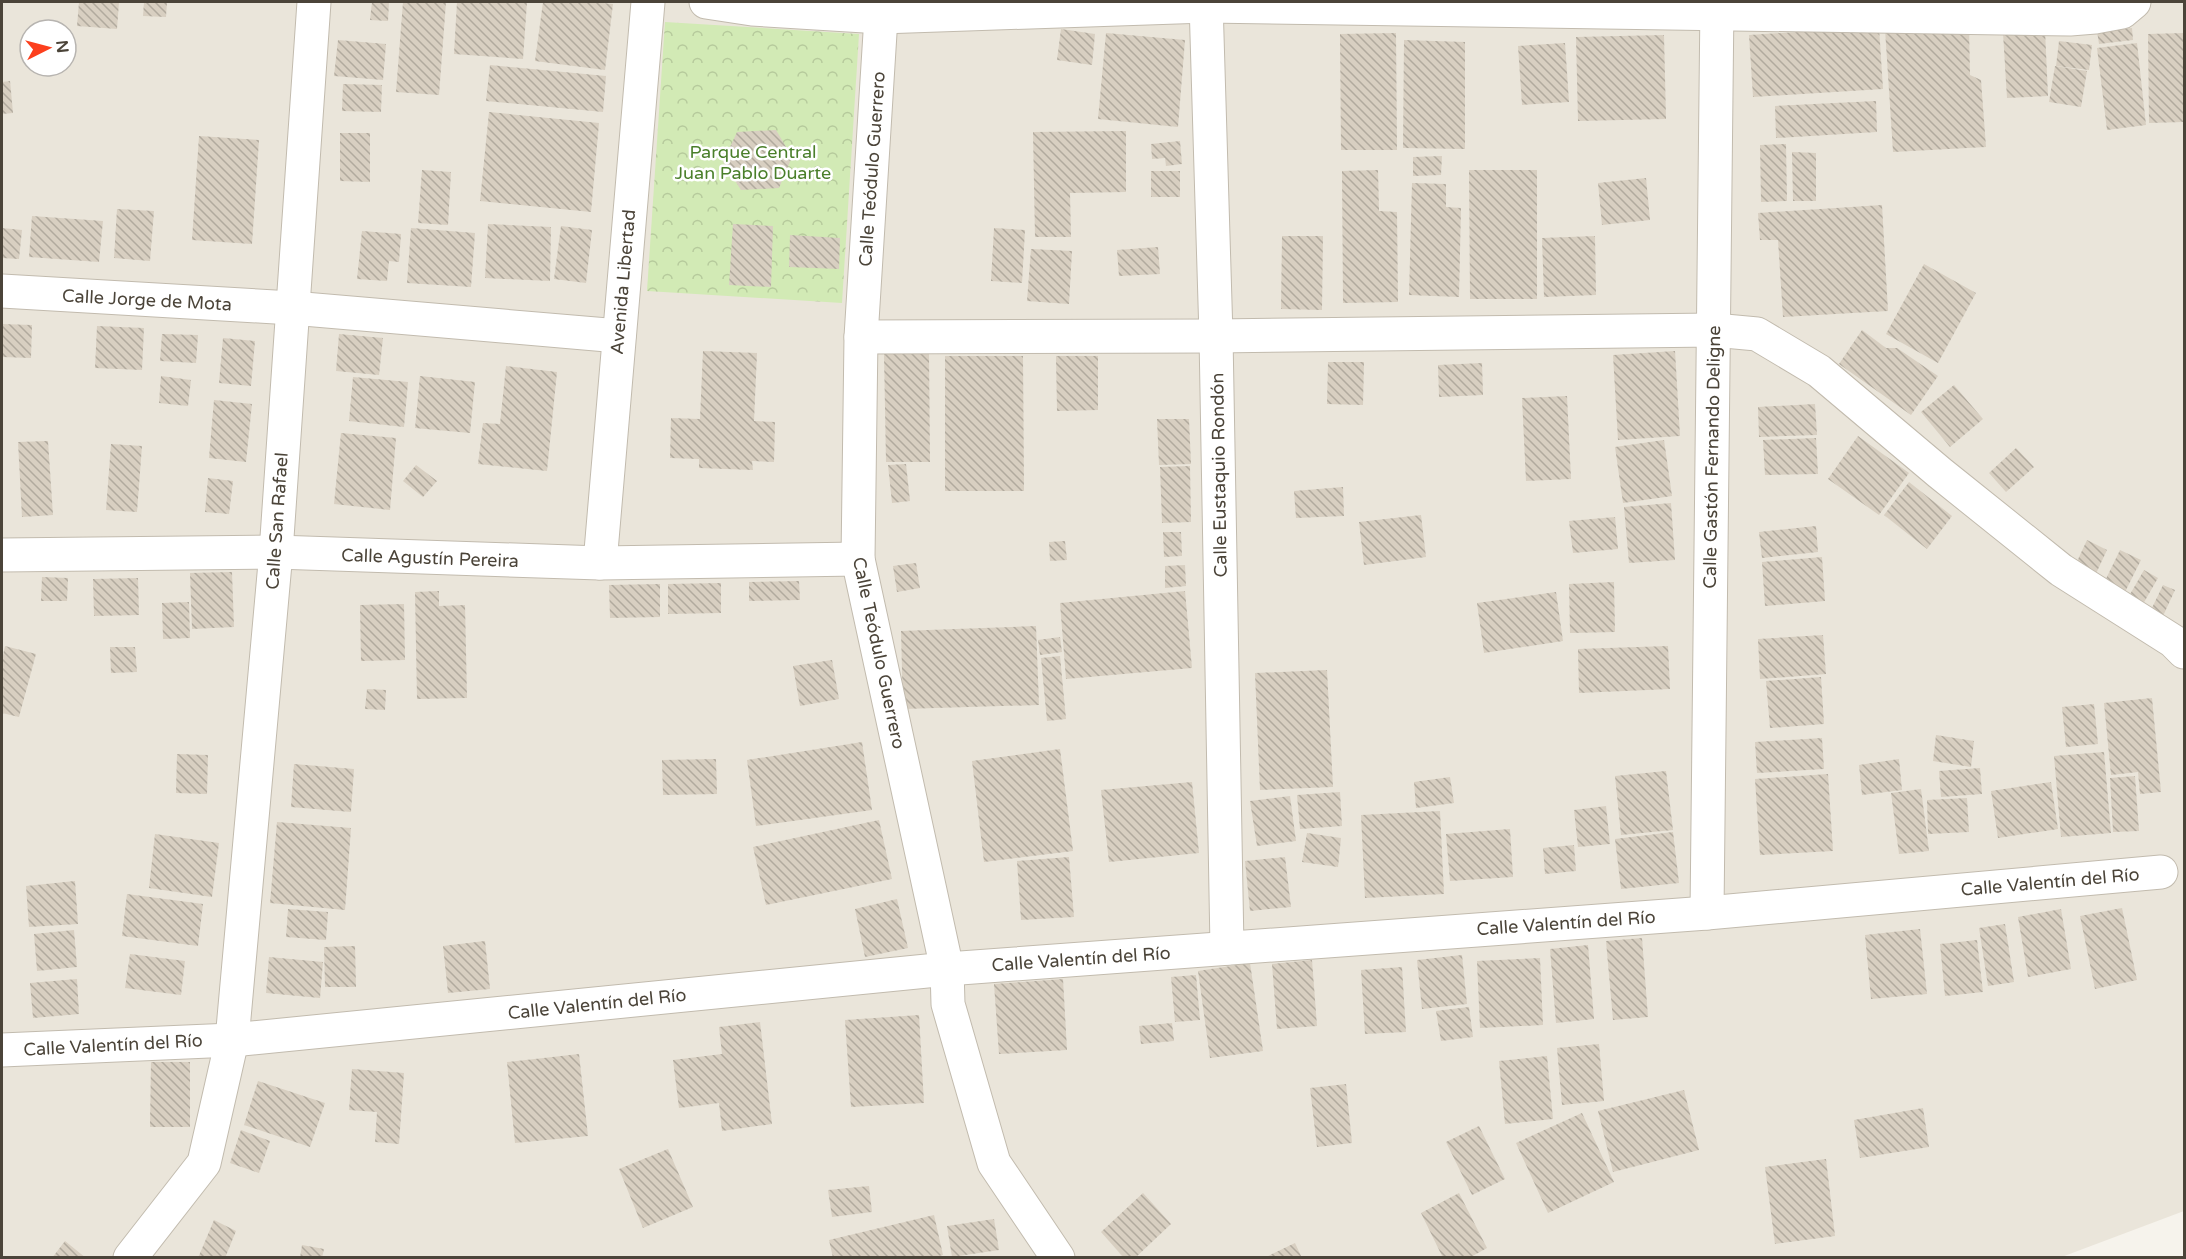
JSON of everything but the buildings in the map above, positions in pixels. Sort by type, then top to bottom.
[{"type":"street","name":"Calle San Rafael","points":[[130,1257],[204,1163],[232,1040],[276,552],[314,2]]},
{"type":"street","name":"Avenida Libertad","points":[[600,563],[648,2]]},
{"type":"street","points":[[706,2],[881,17],[1206,4],[1717,7],[2070,18],[2095,17],[2128,7]]},
{"type":"street","name":"Calle Eustaquio Rondón","points":[[1206,4],[1216,336],[1227,948]]},
{"type":"street","name":"Calle Gastón Fernando Deligne","points":[[1707,913],[1717,7]]},
{"type":"street","name":"Calle Teódulo Guerrero","points":[[881,17],[861,337],[858,559],[946,969],[948,1004],[994,1163],[1058,1257]]},
{"type":"street","name":"Calle Jorge de Mota","points":[[2,291],[292,309],[619,336]]},
{"type":"street","points":[[861,337],[1216,336],[1714,330],[1757,334],[1820,371],[1940,473],[2061,570],[2173,641],[2184,652]]},
{"type":"street","name":"Calle Agustín Pereira","points":[[2,555],[276,552],[600,563],[858,559]]},
{"type":"street","name":"Calle Valentín del Río","points":[[2,1050],[232,1040],[946,969],[1707,913],[2161,872]]},
{"type":"shaded area","points":[[2,2],[2184,2],[2184,1211],[2059,1258],[2,1258]]},
{"type":"green space","name":"Parque Central Juan Pablo Duarte","points":[[665,22],[859,34],[842,303],[647,291]]}]
